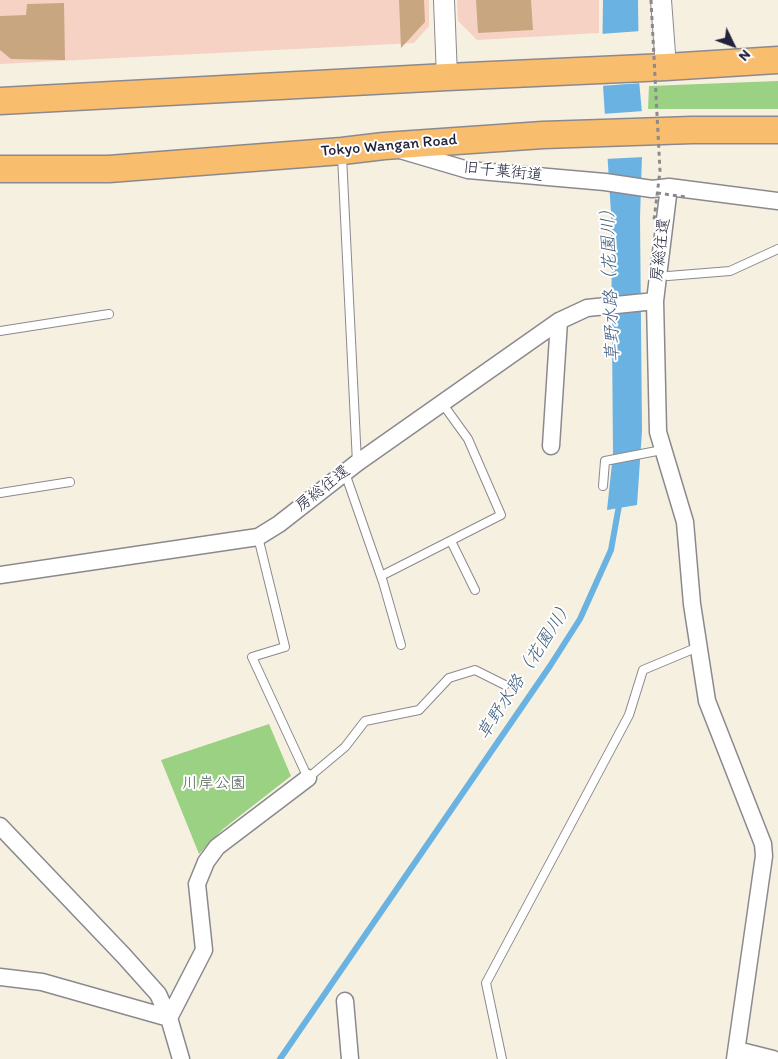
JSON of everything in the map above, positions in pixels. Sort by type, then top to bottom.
[{"type":"highway","points":[[0,101],[447,77],[666,68],[778,60]]},
{"type":"highway","name":"Tokyo Wangan Road","points":[[0,169],[109,169],[543,135],[778,130]]},
{"type":"street","points":[[444,0],[447,77]]},
{"type":"street","points":[[661,0],[666,68]]},
{"type":"street","name":"旧千葉街道","points":[[384,146],[468,170],[565,178],[659,190],[778,201]]},
{"type":"street","name":"房総往還","points":[[659,190],[650,302],[658,432],[685,522],[692,604],[707,701],[763,844],[764,856],[736,1055]]},
{"type":"street","name":"房総往還","points":[[0,575],[258,537],[351,468],[559,321],[588,308],[650,302]]},
{"type":"street","points":[[551,446],[559,321]]},
{"type":"street","points":[[169,1018],[204,950],[197,884],[206,862],[217,847],[308,778]]},
{"type":"street","points":[[0,826],[158,994],[169,1018],[181,1059]]},
{"type":"street","points":[[0,977],[42,982],[169,1018]]},
{"type":"street","points":[[344,1001],[350,1059]]},
{"type":"street","points":[[736,1055],[773,1059]]},
{"type":"lane","points":[[342,151],[351,468],[401,645]]},
{"type":"lane","points":[[668,276],[730,271],[778,249]]},
{"type":"lane","points":[[0,331],[109,314]]},
{"type":"lane","points":[[381,576],[501,515],[468,440],[442,403]]},
{"type":"lane","points":[[604,486],[605,461],[662,450]]},
{"type":"lane","points":[[0,493],[70,482]]},
{"type":"lane","points":[[258,537],[285,647],[252,657],[308,778],[345,747],[365,721],[419,710],[449,678],[475,670],[505,685]]},
{"type":"lane","points":[[450,541],[475,590]]},
{"type":"lane","points":[[502,1059],[486,983],[629,715],[643,670],[698,646]]},
{"type":"path","points":[[651,0],[660,171],[654,220]]},
{"type":"path","points":[[659,190],[686,197]]},
{"type":"shaded area","points":[[0,0],[429,0],[429,26],[414,43],[0,64]]},
{"type":"shaded area","points":[[457,0],[599,0],[599,33],[477,40],[458,21]]},
{"type":"green space","points":[[778,81],[778,109],[648,109],[649,86]]},
{"type":"green space","name":"川岸公園","points":[[269,724],[291,776],[223,829],[199,854],[161,760]]},
{"type":"water","points":[[603,0],[638,0],[639,80],[643,124],[640,218],[642,431],[637,505],[607,510],[613,454],[611,213],[602,69]]},
{"type":"pier","points":[[641,31],[642,83],[600,86],[600,34]]},
{"type":"pier","points":[[644,111],[644,157],[605,159],[602,114]]},
{"type":"building","points":[[399,0],[424,0],[425,22],[401,48]]},
{"type":"building","points":[[476,0],[531,0],[533,30],[478,33]]},
{"type":"building","points":[[64,3],[65,60],[11,59],[0,50],[0,16],[26,15],[27,4]]},
{"type":"waterway","name":"草野水路（花園川）","points":[[280,1059],[550,666],[580,619],[611,550],[620,500]]}]
